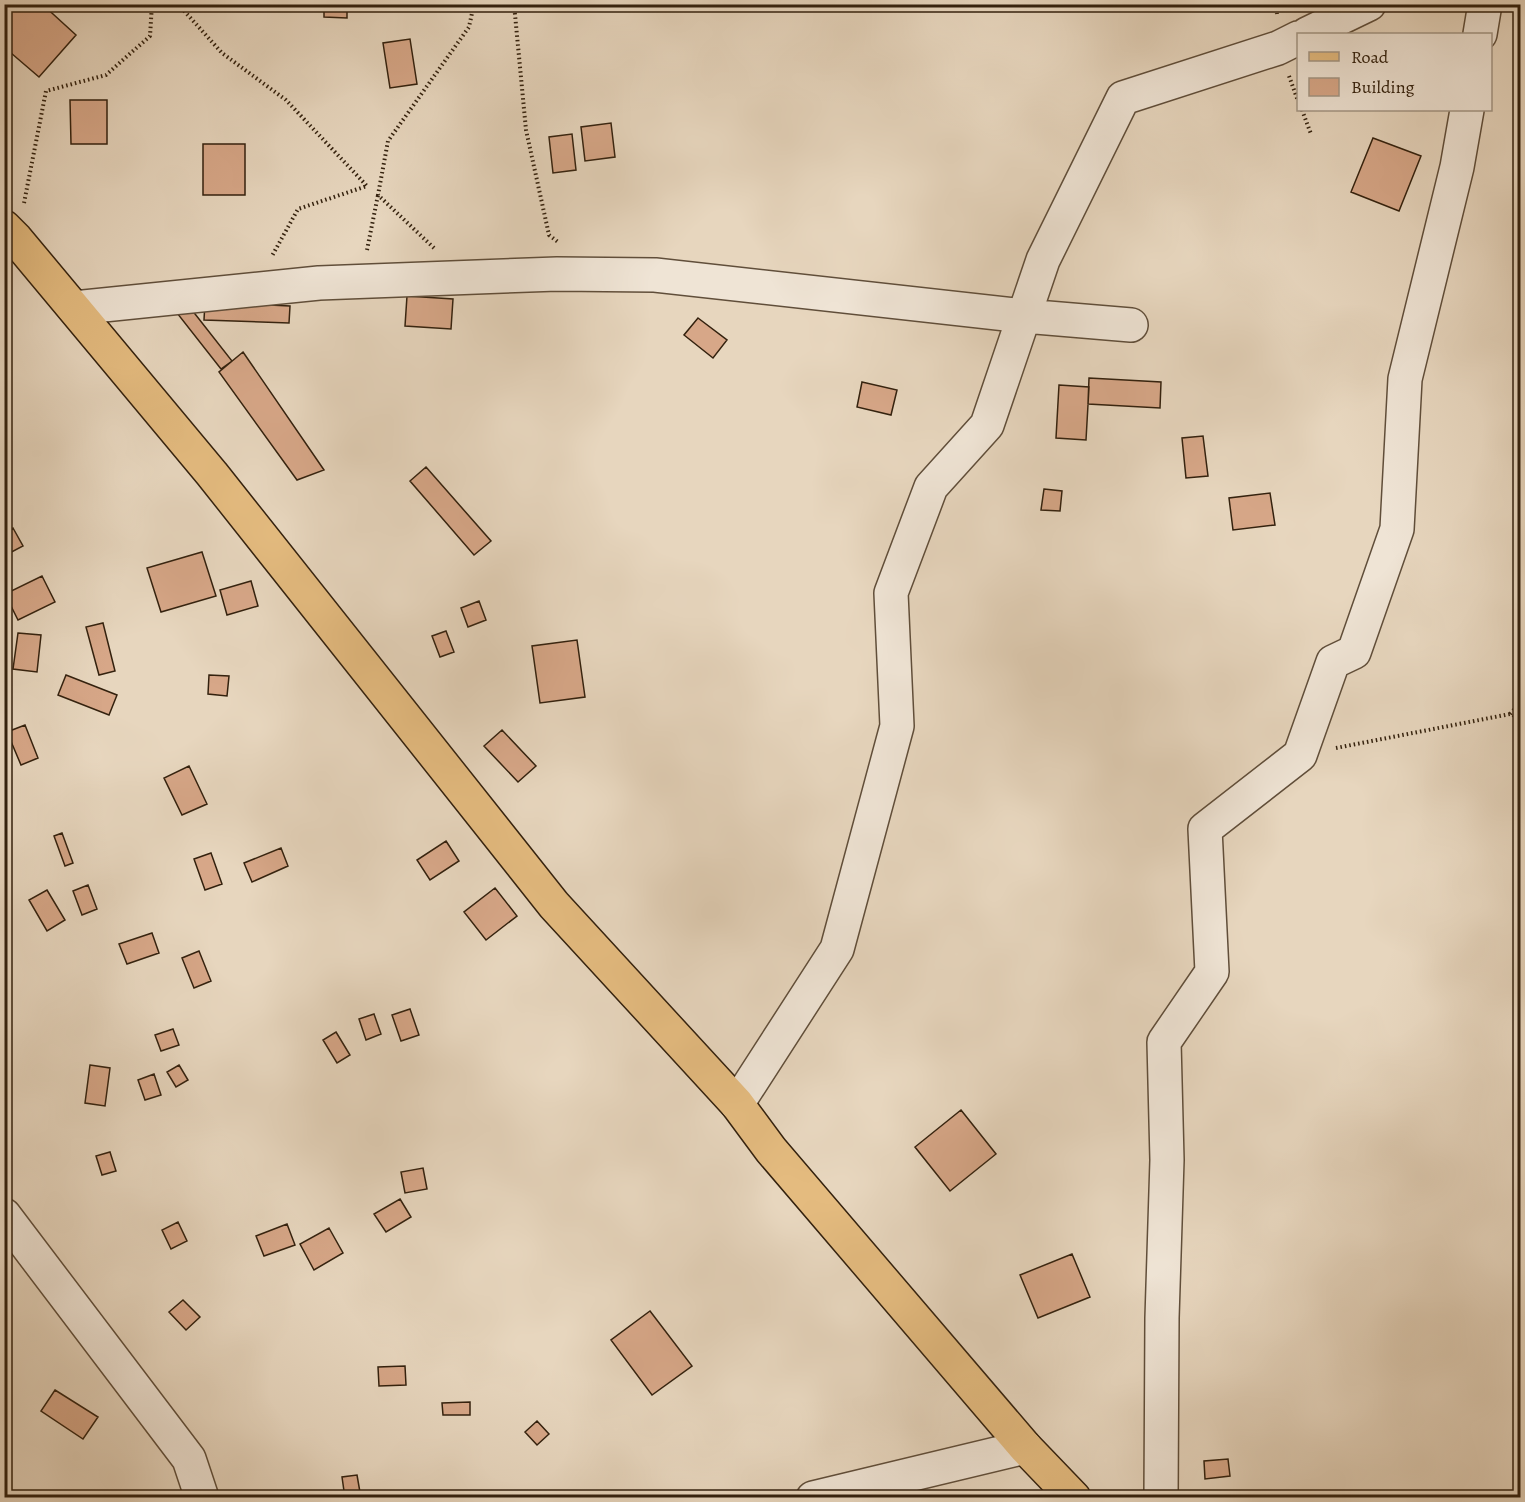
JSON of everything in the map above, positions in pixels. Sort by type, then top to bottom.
[{"type":"main road","points":[[10,233],[212,474],[554,905],[737,1104],[771,1150],[1025,1447],[1074,1497]]},
{"type":"street","points":[[1309,33],[1369,4]]},
{"type":"street","points":[[1480,33],[1485,4]]},
{"type":"street","points":[[737,1104],[837,949],[897,726],[891,592],[931,487],[987,425],[1043,260],[1123,98],[1278,48],[1297,39]]},
{"type":"street","points":[[1161,1497],[1162,1318],[1167,1160],[1164,1042],[1212,972],[1205,829],[1300,755],[1333,662],[1354,652],[1397,530],[1404,379],[1457,167],[1467,111]]},
{"type":"street","points":[[74,308],[319,283],[557,274],[655,275],[1024,316],[1131,325]]},
{"type":"street","points":[[4,1215],[189,1460],[202,1497]]},
{"type":"street","points":[[813,1497],[1025,1447]]},
{"type":"path","points":[[10,233],[46,91],[106,75],[150,36],[152,4]]},
{"type":"path","points":[[178,4],[222,53],[286,100],[367,186],[298,209],[270,259]]},
{"type":"path","points":[[367,250],[388,141],[469,27],[474,4]]},
{"type":"path","points":[[514,4],[526,130],[549,235],[558,242]]},
{"type":"path","points":[[1302,111],[1311,134]]},
{"type":"path","points":[[378,195],[465,277]]},
{"type":"path","points":[[1510,714],[1521,703]]},
{"type":"path","points":[[1300,755],[1510,714],[1521,718]]},
{"type":"building","points":[[4,4],[42,4],[76,35],[39,77],[4,47]]},
{"type":"building","points":[[324,4],[347,4],[347,18],[324,17]]},
{"type":"building","points":[[410,39],[417,84],[390,88],[383,43]]},
{"type":"building","points":[[70,100],[107,100],[107,144],[71,144]]},
{"type":"building","points":[[611,123],[615,157],[585,161],[581,127]]},
{"type":"building","points":[[572,134],[576,170],[553,173],[549,137]]},
{"type":"building","points":[[1373,138],[1421,156],[1399,211],[1351,192]]},
{"type":"building","points":[[203,144],[245,144],[245,195],[203,195]]},
{"type":"building","points":[[407,296],[453,299],[451,329],[405,326]]},
{"type":"building","points":[[205,302],[290,306],[289,323],[204,320]]},
{"type":"building","points":[[188,305],[232,361],[221,369],[177,313]]},
{"type":"building","points":[[698,318],[727,340],[713,358],[684,335]]},
{"type":"building","points":[[243,352],[324,470],[297,480],[219,372]]},
{"type":"building","points":[[1089,378],[1161,382],[1160,408],[1088,404]]},
{"type":"building","points":[[862,382],[897,390],[891,415],[857,407]]},
{"type":"building","points":[[1059,385],[1089,387],[1086,440],[1056,438]]},
{"type":"building","points":[[1203,436],[1208,476],[1186,478],[1182,438]]},
{"type":"building","points":[[426,467],[491,541],[474,555],[410,481]]},
{"type":"building","points":[[1044,489],[1062,491],[1060,511],[1041,510]]},
{"type":"building","points":[[1270,493],[1275,525],[1233,530],[1229,498]]},
{"type":"building","points":[[13,528],[23,546],[4,556],[4,533]]},
{"type":"building","points":[[202,552],[216,596],[161,612],[147,568]]},
{"type":"building","points":[[42,576],[55,602],[18,620],[5,594]]},
{"type":"building","points":[[251,581],[258,606],[227,615],[220,590]]},
{"type":"building","points":[[479,601],[486,620],[468,627],[461,608]]},
{"type":"building","points":[[103,623],[115,671],[99,675],[86,627]]},
{"type":"building","points":[[446,631],[454,652],[440,657],[432,636]]},
{"type":"building","points":[[18,633],[41,635],[37,672],[13,669]]},
{"type":"building","points":[[577,640],[585,697],[540,703],[532,646]]},
{"type":"building","points":[[66,675],[117,695],[109,715],[58,695]]},
{"type":"building","points":[[209,675],[229,676],[227,696],[208,694]]},
{"type":"building","points":[[25,725],[38,758],[21,765],[7,732]]},
{"type":"building","points":[[502,730],[536,766],[518,782],[484,746]]},
{"type":"building","points":[[189,766],[207,804],[182,815],[164,778]]},
{"type":"building","points":[[62,833],[73,863],[65,866],[54,836]]},
{"type":"building","points":[[446,841],[459,861],[430,880],[417,860]]},
{"type":"building","points":[[281,848],[288,866],[252,882],[244,863]]},
{"type":"building","points":[[211,853],[222,884],[205,890],[194,859]]},
{"type":"building","points":[[88,885],[97,909],[82,915],[73,891]]},
{"type":"building","points":[[495,888],[517,916],[486,940],[464,912]]},
{"type":"building","points":[[47,890],[65,920],[47,931],[29,900]]},
{"type":"building","points":[[152,933],[159,953],[127,964],[119,944]]},
{"type":"building","points":[[199,951],[211,981],[194,988],[182,958]]},
{"type":"building","points":[[410,1009],[419,1035],[401,1041],[392,1015]]},
{"type":"building","points":[[374,1014],[381,1034],[366,1040],[359,1019]]},
{"type":"building","points":[[173,1029],[179,1045],[161,1051],[155,1035]]},
{"type":"building","points":[[336,1032],[350,1055],[337,1063],[323,1040]]},
{"type":"building","points":[[90,1065],[110,1068],[105,1106],[85,1103]]},
{"type":"building","points":[[179,1065],[188,1080],[176,1087],[167,1072]]},
{"type":"building","points":[[154,1074],[161,1095],[145,1100],[138,1080]]},
{"type":"building","points":[[961,1110],[996,1154],[950,1191],[915,1147]]},
{"type":"building","points":[[110,1152],[116,1171],[102,1175],[96,1156]]},
{"type":"building","points":[[423,1168],[427,1189],[405,1193],[401,1172]]},
{"type":"building","points":[[400,1199],[411,1217],[386,1232],[374,1214]]},
{"type":"building","points":[[178,1222],[187,1241],[171,1249],[162,1230]]},
{"type":"building","points":[[287,1224],[295,1245],[264,1256],[256,1236]]},
{"type":"building","points":[[329,1228],[343,1253],[314,1270],[300,1244]]},
{"type":"building","points":[[1072,1254],[1090,1297],[1038,1318],[1020,1275]]},
{"type":"building","points":[[183,1300],[200,1317],[186,1330],[169,1312]]},
{"type":"building","points":[[650,1311],[692,1366],[652,1395],[611,1340]]},
{"type":"building","points":[[405,1366],[406,1385],[379,1386],[378,1367]]},
{"type":"building","points":[[55,1390],[98,1417],[83,1439],[41,1411]]},
{"type":"building","points":[[470,1402],[470,1415],[443,1415],[442,1403]]},
{"type":"building","points":[[537,1421],[549,1434],[537,1445],[525,1432]]},
{"type":"building","points":[[1228,1459],[1230,1476],[1205,1479],[1204,1461]]},
{"type":"building","points":[[357,1475],[361,1498],[345,1498],[342,1477]]}]
